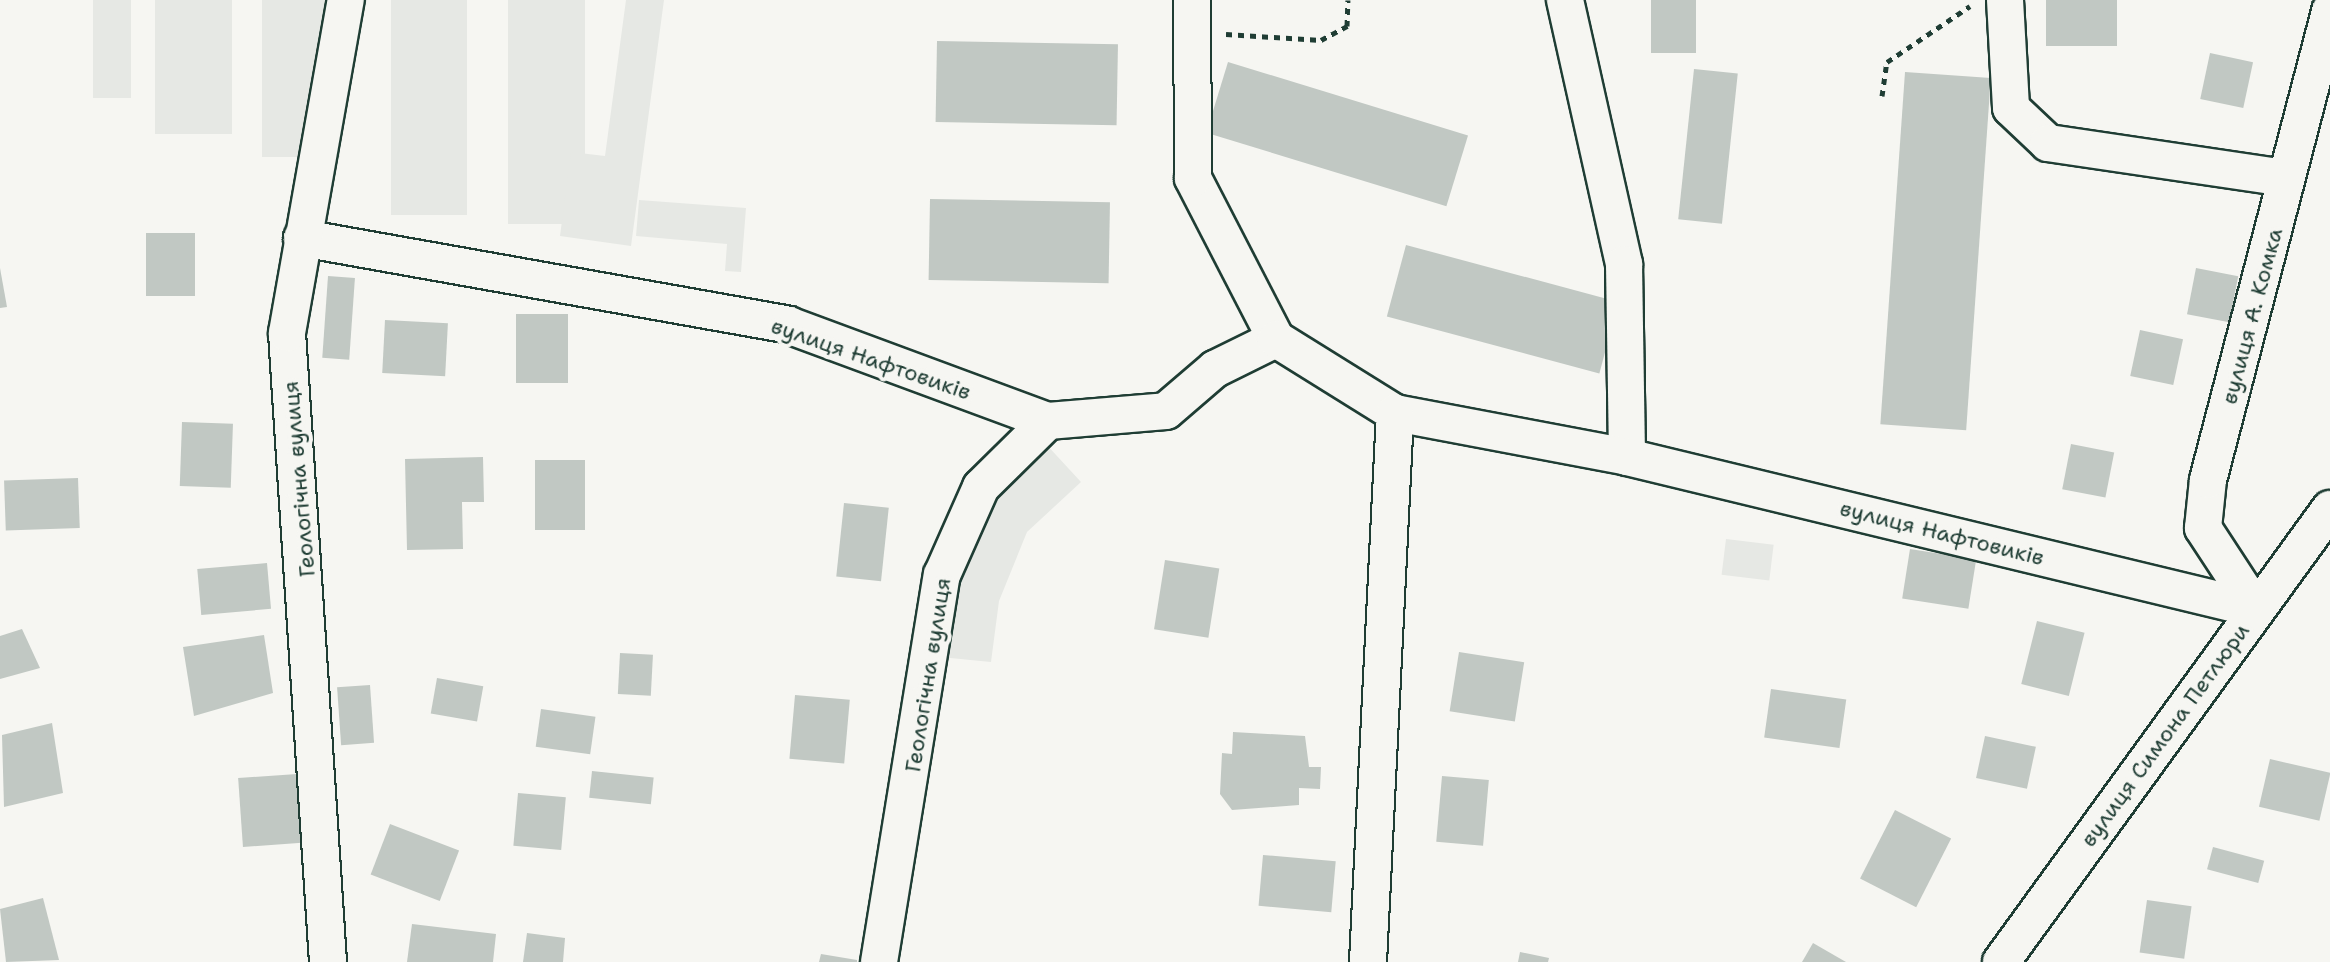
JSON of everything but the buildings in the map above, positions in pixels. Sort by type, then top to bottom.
[{"type":"street","name":"Геологічна вулиця","points":[[328,962],[287,333],[346,0]]},
{"type":"street","points":[[1565,0],[1624,264],[1627,457]]},
{"type":"street","points":[[2005,2],[2011,108],[2048,143],[2284,178]]},
{"type":"street","name":"вулиця А. Комка","points":[[2256,609],[2203,528],[2208,480],[2284,178],[2330,11]]},
{"type":"street","points":[[1192,16],[1193,178],[1276,339]]},
{"type":"street","name":"вулиця Нафтовиків","points":[[302,238],[788,325],[1048,421],[1166,411],[1215,369],[1276,339],[1395,413],[1627,457],[2256,609]]},
{"type":"street","points":[[1368,962],[1395,413]]},
{"type":"street","name":"Геологічна вулиця","points":[[879,962],[942,575],[981,487],[1048,421]]},
{"type":"street","name":"вулиця Симона Петлюри","points":[[2001,962],[2330,509]]},
{"type":"path","points":[[1192,16],[1321,40],[1347,26],[1348,0]]},
{"type":"path","points":[[1882,96],[1887,62],[1966,6],[2005,2]]},
{"type":"shaded area","points":[[93,0],[131,0],[131,98],[93,98]]},
{"type":"shaded area","points":[[155,0],[232,0],[232,134],[155,134]]},
{"type":"shaded area","points":[[262,0],[340,0],[340,157],[262,157]]},
{"type":"shaded area","points":[[391,0],[467,0],[467,215],[391,215]]},
{"type":"shaded area","points":[[508,0],[585,0],[585,224],[508,224]]},
{"type":"shaded area","points":[[626,0],[664,0],[631,246],[560,236],[571,152],[605,156]]},
{"type":"shaded area","points":[[639,200],[746,208],[741,272],[725,271],[727,244],[636,236]]},
{"type":"shaded area","points":[[1045,443],[1081,482],[1027,532],[999,601],[991,662],[940,657],[952,583],[989,500]]},
{"type":"shaded area","points":[[1726,539],[1774,545],[1769,581],[1722,575]]}]
